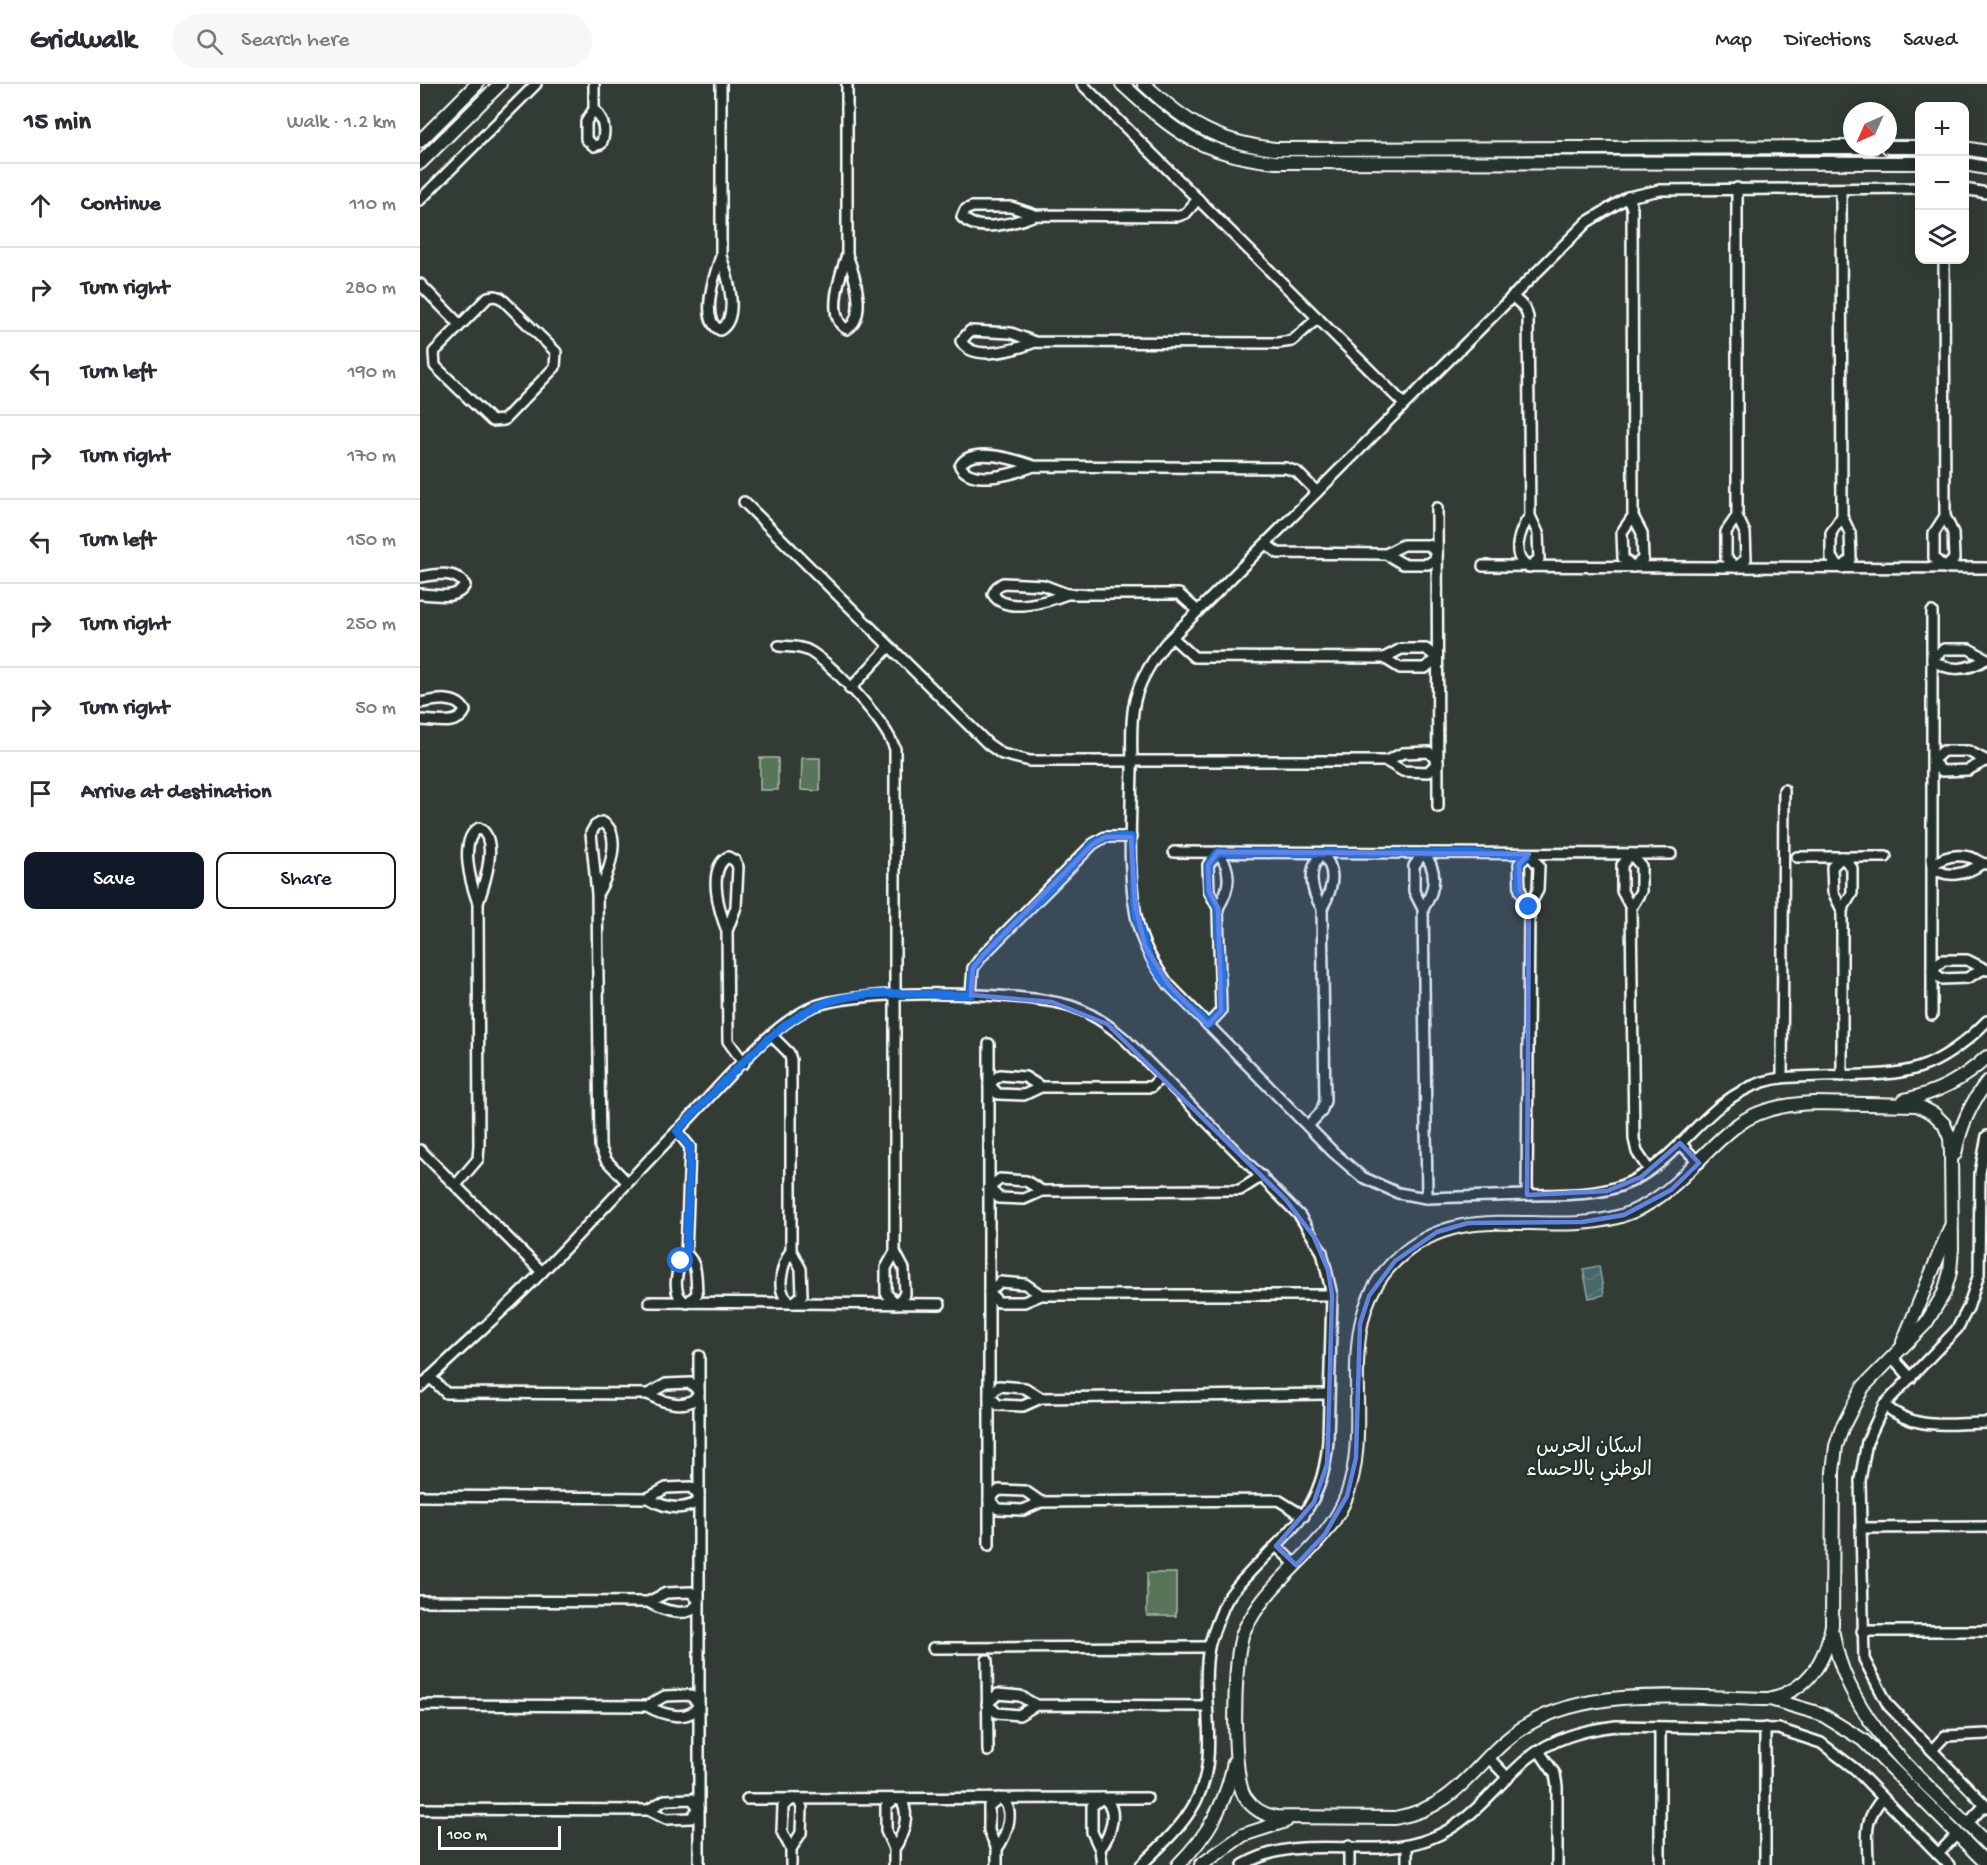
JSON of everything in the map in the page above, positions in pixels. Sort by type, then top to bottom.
[{"type":"main road","points":[[420,141],[477,84]]},
{"type":"main road","points":[[420,163],[500,84]]},
{"type":"main road","points":[[1122,84],[1175,130],[1205,147],[1247,159],[1298,162],[1915,163]]},
{"type":"main road","points":[[1144,84],[1196,127],[1222,139],[1275,149],[1843,147]]},
{"type":"main road","points":[[436,125],[447,136]]},
{"type":"main road","points":[[1897,147],[1915,147]]},
{"type":"main road","points":[[1969,149],[1987,152]]},
{"type":"main road","points":[[1969,165],[1987,168]]},
{"type":"main road","points":[[1891,1103],[1937,1091],[1972,1070],[1987,1057]]},
{"type":"main road","points":[[1951,1173],[1960,1131],[1975,1098],[1987,1082]]},
{"type":"main road","points":[[1768,1699],[1790,1691],[1816,1671],[1828,1647],[1832,1625],[1833,1472],[1836,1446],[1842,1428],[1863,1387],[1926,1323],[1944,1293],[1950,1272],[1953,1221],[1950,1138],[1944,1124],[1934,1114],[1917,1106],[1891,1103],[1814,1102],[1771,1109],[1737,1125],[1671,1190],[1624,1215],[1582,1222],[1468,1223],[1437,1232],[1417,1243],[1395,1261],[1369,1296],[1360,1324],[1357,1348],[1356,1458],[1347,1496],[1325,1534],[1262,1602],[1241,1638],[1238,1663],[1236,1749],[1239,1784],[1245,1798],[1266,1815],[1297,1818],[1395,1818],[1424,1811],[1454,1793],[1513,1735],[1530,1724],[1570,1706],[1593,1701],[1642,1698],[1768,1699],[1835,1721],[1863,1740],[1987,1864]]},
{"type":"main road","points":[[1896,1353],[1953,1221]]},
{"type":"main road","points":[[1832,1625],[1838,1660],[1853,1697],[1874,1728],[1987,1844]]},
{"type":"main road","points":[[1178,1865],[1199,1844],[1216,1816],[1226,1793],[1236,1749]]},
{"type":"main road","points":[[1909,1786],[1919,1775]]},
{"type":"main road","points":[[1201,1865],[1243,1835],[1297,1818]]},
{"type":"street","points":[[420,200],[536,84]]},
{"type":"street","points":[[594,84],[594,109]]},
{"type":"street","points":[[721,84],[721,256],[730,292],[731,318],[727,326],[720,330],[714,327],[710,320],[712,280],[721,256]]},
{"type":"street","points":[[847,84],[847,255],[856,291],[857,317],[853,325],[847,329],[840,326],[836,319],[838,279],[847,255]]},
{"type":"street","points":[[1082,84],[1404,404]]},
{"type":"street","points":[[1736,567],[1746,559],[1745,533],[1737,516],[1737,188]]},
{"type":"street","points":[[1915,188],[1660,190],[1628,196],[1587,222],[1172,637],[1148,669],[1134,704],[1131,837],[1135,904],[1145,946],[1155,967],[1169,985],[1308,1126],[1362,1177],[1398,1193],[1427,1198],[1607,1191],[1626,1184],[1649,1170],[1708,1114],[1726,1100],[1751,1086],[1782,1077],[1883,1076],[1927,1067],[1967,1041],[1987,1021]]},
{"type":"street","points":[[1841,189],[1842,516],[1850,533],[1851,559],[1842,568]]},
{"type":"street","points":[[1969,190],[1987,193]]},
{"type":"street","points":[[1628,196],[1632,208],[1633,516],[1642,533],[1642,559],[1634,567]]},
{"type":"street","points":[[1035,215],[1016,223],[975,225],[968,223],[962,216],[965,210],[972,207],[1011,207],[1035,215],[1178,216],[1186,213],[1198,199]]},
{"type":"street","points":[[1944,264],[1945,516],[1953,533],[1954,559],[1945,568]]},
{"type":"street","points":[[420,284],[460,325]]},
{"type":"street","points":[[495,296],[501,298],[556,352],[555,367],[504,420],[492,421],[435,366],[434,352],[460,325],[488,297],[495,296]]},
{"type":"street","points":[[1512,296],[1525,308],[1528,317],[1530,516],[1538,533],[1539,559],[1529,567]]},
{"type":"street","points":[[1035,342],[1011,333],[970,331],[961,341],[965,348],[972,352],[999,351],[1035,342],[1278,343],[1292,341],[1317,318]]},
{"type":"street","points":[[1034,466],[1020,472],[972,476],[964,473],[960,466],[970,456],[1010,458],[1034,466],[1287,468],[1297,472],[1317,492]]},
{"type":"street","points":[[744,502],[988,744],[1002,754],[1030,761],[1386,761],[1403,753],[1429,752],[1437,762]]},
{"type":"street","points":[[1437,508],[1438,807]]},
{"type":"street","points":[[1529,567],[1519,557],[1519,532],[1530,516]]},
{"type":"street","points":[[1633,516],[1622,532],[1623,558],[1634,567]]},
{"type":"street","points":[[1736,567],[1726,558],[1726,532],[1737,516]]},
{"type":"street","points":[[1842,516],[1831,533],[1831,558],[1842,568]]},
{"type":"street","points":[[1945,516],[1934,533],[1935,558],[1945,568]]},
{"type":"street","points":[[1266,544],[1278,553],[1386,554],[1403,545],[1429,545],[1437,554]]},
{"type":"street","points":[[1386,554],[1402,564],[1428,564],[1437,554]]},
{"type":"street","points":[[1483,566],[1987,568]]},
{"type":"street","points":[[420,577],[453,574],[461,578],[465,585],[455,595],[420,594]]},
{"type":"street","points":[[1067,594],[1043,585],[1003,583],[993,594],[997,600],[1005,604],[1053,599],[1067,594],[1179,594],[1198,611]]},
{"type":"street","points":[[1932,612],[1932,1016]]},
{"type":"street","points":[[1172,637],[1194,657],[1384,658],[1401,649],[1426,649],[1437,658]]},
{"type":"street","points":[[779,646],[801,647],[811,651],[850,688],[880,721],[895,749],[895,1252],[904,1269],[905,1294],[896,1304]]},
{"type":"street","points":[[850,688],[890,647]]},
{"type":"street","points":[[1932,659],[1944,649],[1969,649],[1987,659]]},
{"type":"street","points":[[1384,658],[1400,668],[1425,668],[1437,658]]},
{"type":"street","points":[[1932,659],[1943,668],[1969,668],[1987,659]]},
{"type":"street","points":[[420,703],[454,700],[462,704],[465,711],[463,717],[456,721],[420,720]]},
{"type":"street","points":[[1932,761],[1943,751],[1968,751],[1986,761]]},
{"type":"street","points":[[1386,761],[1403,771],[1428,772],[1437,762]]},
{"type":"street","points":[[1932,761],[1942,771],[1968,770],[1986,761]]},
{"type":"street","points":[[1782,1077],[1784,790]]},
{"type":"street","points":[[597,894],[606,882],[611,858],[612,832],[608,825],[602,822],[595,826],[591,833],[597,894],[600,1147],[606,1160],[627,1182]]},
{"type":"street","points":[[456,1185],[478,1159],[479,1145],[478,903],[487,878],[489,838],[486,832],[479,828],[472,832],[468,839],[472,887],[478,903]]},
{"type":"street","points":[[971,995],[973,968],[983,955],[1093,844],[1105,837],[1131,837]]},
{"type":"street","points":[[1174,852],[1671,854]]},
{"type":"street","points":[[1208,1025],[1221,1011],[1218,908],[1209,891],[1208,865],[1218,852]]},
{"type":"street","points":[[1218,852],[1228,867],[1228,891],[1218,908]]},
{"type":"street","points":[[1308,1126],[1321,1112],[1325,1101],[1322,908],[1313,890],[1312,865],[1322,853]]},
{"type":"street","points":[[1322,853],[1332,866],[1332,891],[1322,908]]},
{"type":"street","points":[[1423,853],[1433,867],[1433,892],[1423,909]]},
{"type":"street","points":[[1423,853],[1414,866],[1414,891],[1423,909],[1427,1198]]},
{"type":"street","points":[[1528,854],[1539,866],[1538,891],[1529,907]]},
{"type":"street","points":[[1527,1195],[1529,907],[1520,890],[1519,864],[1528,854]]},
{"type":"street","points":[[1631,854],[1641,866],[1641,891],[1631,908]]},
{"type":"street","points":[[1631,854],[1622,865],[1622,891],[1631,908],[1634,1139],[1637,1152],[1649,1170]]},
{"type":"street","points":[[727,931],[736,907],[738,867],[735,861],[728,857],[721,861],[717,868],[721,916],[727,931],[729,1041],[744,1063]]},
{"type":"street","points":[[1797,857],[1886,857]]},
{"type":"street","points":[[1842,857],[1832,867],[1833,892],[1842,910],[1842,1076]]},
{"type":"street","points":[[1842,857],[1852,868],[1852,893],[1842,910]]},
{"type":"street","points":[[1932,866],[1945,857],[1969,857],[1984,864]]},
{"type":"street","points":[[1932,866],[1944,874],[1968,873],[1984,864]]},
{"type":"street","points":[[1932,971],[1943,960],[1967,960],[1986,970]]},
{"type":"street","points":[[1932,971],[1942,979],[1950,979],[1967,978],[1986,970]]},
{"type":"street","points":[[420,1387],[542,1272],[744,1063],[772,1036],[800,1014],[833,1000],[861,996],[971,995],[1052,1002],[1088,1013],[1125,1039],[1300,1216],[1314,1237],[1328,1270],[1332,1295],[1327,1394],[1327,1464],[1314,1502],[1304,1516],[1234,1591],[1224,1606],[1209,1647],[1207,1706],[1209,1761],[1195,1803],[1184,1821],[1141,1865]]},
{"type":"street","points":[[772,1036],[789,1053],[791,1060],[791,1250],[782,1269],[782,1294],[786,1300],[793,1303]]},
{"type":"street","points":[[989,1044],[989,1545]]},
{"type":"street","points":[[989,1084],[1000,1075],[1025,1077],[1041,1087]]},
{"type":"street","points":[[989,1084],[998,1094],[1024,1095],[1041,1087],[1151,1087],[1162,1076]]},
{"type":"street","points":[[677,1131],[690,1147],[686,1254],[677,1268],[677,1293],[681,1300],[687,1303]]},
{"type":"street","points":[[1967,1824],[1986,1806],[1888,1705],[1864,1659],[1862,1461],[1867,1442],[1884,1405],[1957,1329],[1983,1274],[1982,1154],[1987,1136]]},
{"type":"street","points":[[1680,1143],[1699,1163]]},
{"type":"street","points":[[420,1150],[542,1272]]},
{"type":"street","points":[[989,1188],[999,1198],[1024,1199],[1042,1191],[1240,1191],[1262,1176]]},
{"type":"street","points":[[989,1188],[1000,1179],[1026,1181],[1042,1191]]},
{"type":"street","points":[[791,1250],[798,1260],[802,1294],[793,1303]]},
{"type":"street","points":[[895,1252],[886,1268],[886,1293],[896,1304]]},
{"type":"street","points":[[686,1254],[693,1260],[696,1269],[697,1294],[687,1303]]},
{"type":"street","points":[[989,1292],[1000,1282],[1025,1284],[1041,1295]]},
{"type":"street","points":[[989,1292],[998,1302],[1024,1302],[1041,1295],[1332,1295]]},
{"type":"street","points":[[649,1302],[940,1304]]},
{"type":"street","points":[[1896,1353],[1911,1378]]},
{"type":"street","points":[[699,1356],[699,1865]]},
{"type":"street","points":[[430,1377],[446,1393],[648,1394],[665,1403],[690,1402],[699,1392]]},
{"type":"street","points":[[648,1394],[666,1384],[691,1383],[699,1392]]},
{"type":"street","points":[[989,1395],[993,1389],[1008,1387],[1025,1388],[1041,1398]]},
{"type":"street","points":[[989,1395],[998,1405],[1023,1406],[1041,1398],[1327,1394]]},
{"type":"street","points":[[1884,1405],[1899,1417],[1914,1424],[1987,1423]]},
{"type":"street","points":[[648,1498],[657,1491],[691,1487],[699,1496]]},
{"type":"street","points":[[989,1499],[999,1490],[1025,1491],[1041,1502]]},
{"type":"street","points":[[420,1496],[648,1498],[665,1507],[690,1506],[697,1502],[699,1496]]},
{"type":"street","points":[[989,1499],[998,1509],[1023,1510],[1041,1502],[1278,1500],[1304,1516]]},
{"type":"street","points":[[1861,1527],[1987,1527]]},
{"type":"street","points":[[1276,1546],[1296,1565]]},
{"type":"street","points":[[420,1601],[648,1602],[666,1593],[691,1592],[699,1601]]},
{"type":"street","points":[[648,1602],[665,1612],[673,1612],[690,1611],[697,1607],[699,1601]]},
{"type":"street","points":[[1862,1631],[1987,1631]]},
{"type":"street","points":[[933,1648],[1209,1647]]},
{"type":"street","points":[[987,1660],[988,1751]]},
{"type":"street","points":[[987,1704],[999,1694],[1020,1696],[1036,1705],[1207,1706]]},
{"type":"street","points":[[647,1706],[656,1699],[690,1695],[699,1704]]},
{"type":"street","points":[[420,1705],[647,1706],[664,1715],[689,1714],[696,1710],[699,1704]]},
{"type":"street","points":[[987,1704],[997,1713],[1019,1715],[1036,1705]]},
{"type":"street","points":[[1243,1865],[1280,1849],[1407,1846],[1437,1836],[1461,1823],[1508,1778],[1539,1751],[1552,1743],[1589,1730],[1616,1726],[1765,1728],[1800,1734],[1821,1743],[1855,1769],[1949,1865]]},
{"type":"street","points":[[1660,1728],[1660,1865]]},
{"type":"street","points":[[1765,1728],[1765,1865]]},
{"type":"street","points":[[1932,1750],[1945,1736],[1987,1734]]},
{"type":"street","points":[[1539,1751],[1555,1773],[1557,1865]]},
{"type":"street","points":[[1489,1758],[1508,1778]]},
{"type":"street","points":[[997,1849],[1007,1833],[1008,1808],[1005,1801],[999,1798]]},
{"type":"street","points":[[997,1865],[997,1849],[989,1832],[989,1806],[999,1798]]},
{"type":"street","points":[[1100,1849],[1110,1833],[1112,1808],[1102,1798]]},
{"type":"street","points":[[1102,1798],[1092,1806],[1092,1832],[1100,1849],[1102,1865]]},
{"type":"street","points":[[747,1799],[1147,1798]]},
{"type":"street","points":[[1868,1865],[1868,1819],[1883,1798]]},
{"type":"street","points":[[648,1810],[665,1800],[692,1799],[699,1808]]},
{"type":"street","points":[[791,1849],[801,1833],[802,1808],[799,1801],[793,1799]]},
{"type":"street","points":[[791,1865],[791,1849],[782,1832],[783,1806],[793,1799]]},
{"type":"street","points":[[894,1865],[894,1849],[904,1833],[905,1808],[902,1801],[895,1799]]},
{"type":"street","points":[[894,1849],[888,1840],[886,1806],[895,1799]]},
{"type":"street","points":[[420,1809],[648,1810],[666,1819],[691,1818],[699,1808]]},
{"type":"street","points":[[1938,1854],[1958,1834]]},
{"type":"street","points":[[1349,1846],[1349,1865]]},
{"type":"street","points":[[1407,1846],[1407,1865]]},
{"type":"highlighted area","points":[[1105,837],[1131,837],[1135,904],[1145,946],[1169,985],[1208,1025],[1221,1011],[1218,908],[1209,891],[1208,865],[1218,852],[1529,854],[1519,864],[1520,890],[1529,907],[1527,1195],[1607,1191],[1641,1177],[1680,1143],[1699,1163],[1671,1190],[1624,1215],[1582,1222],[1468,1223],[1437,1232],[1395,1261],[1369,1296],[1360,1324],[1356,1458],[1347,1496],[1325,1534],[1296,1565],[1276,1546],[1314,1502],[1327,1464],[1332,1295],[1328,1270],[1314,1237],[1286,1200],[1107,1024],[1052,1002],[971,995],[973,968],[983,955],[1093,844]]},
{"type":"green space","points":[[760,758],[778,758],[778,790],[760,790]]},
{"type":"green space","points":[[802,758],[820,758],[820,791],[801,790]]},
{"type":"green space","points":[[1147,1573],[1176,1573],[1176,1616],[1147,1616]]},
{"type":"water","points":[[1599,1266],[1604,1295],[1589,1298],[1583,1269]]},
{"type":"district","name":"اسكان الحرس الوطني بالاحساء","points":[[1589,1460]]},
{"type":"route","points":[[681,1261],[686,1254],[690,1147],[677,1131],[744,1063],[790,1020],[810,1008],[833,1000],[861,996],[971,995],[970,982],[973,968],[983,955],[1093,844],[1105,837],[1131,837],[1135,904],[1145,946],[1155,967],[1169,985],[1208,1025],[1221,1011],[1218,908],[1209,891],[1208,865],[1218,852],[1528,854],[1519,864],[1520,890],[1529,907]]}]
